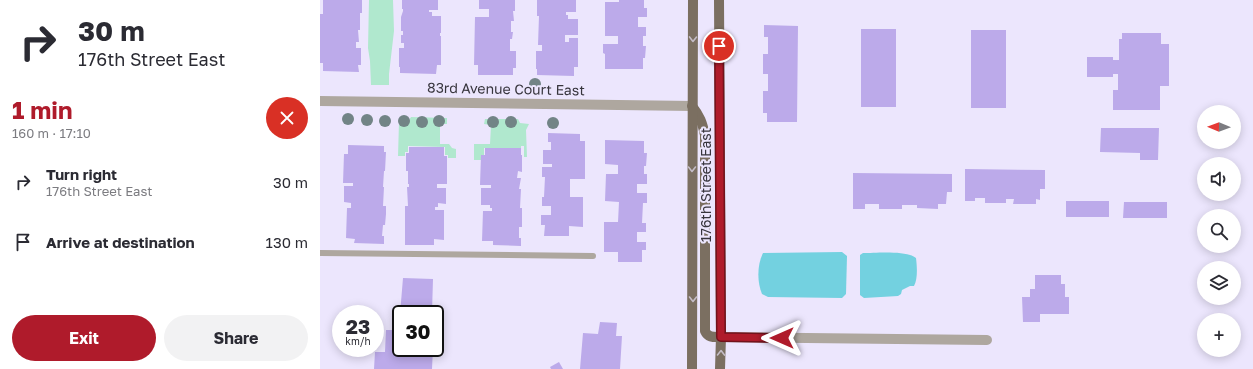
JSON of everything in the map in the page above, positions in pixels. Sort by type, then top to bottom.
[{"type":"main road","name":"176th Street East","points":[[692,369],[693,0]]},
{"type":"main road","name":"176th Street East","points":[[719,0],[720,369]]},
{"type":"main road","points":[[692,106],[699,115],[703,124],[705,135],[704,331],[706,335],[710,337],[721,337]]},
{"type":"street","name":"83rd Avenue Court East","points":[[320,101],[692,106]]},
{"type":"street","points":[[721,337],[987,340]]},
{"type":"lane","points":[[320,253],[593,256]]},
{"type":"green space","points":[[369,0],[393,0],[394,31],[389,85],[371,85],[368,48]]},
{"type":"green space","points":[[411,117],[447,118],[447,124],[440,124],[440,144],[449,144],[452,148],[456,149],[456,158],[448,158],[448,155],[445,155],[445,147],[408,146],[408,152],[405,152],[405,156],[398,156],[399,122],[408,122]]},
{"type":"green space","points":[[485,119],[518,119],[520,123],[529,124],[526,130],[527,157],[524,157],[524,146],[521,146],[521,148],[484,148],[484,155],[481,155],[481,160],[474,160],[474,144],[490,144],[491,125],[484,124]]},
{"type":"water","points":[[842,252],[847,256],[846,294],[842,298],[768,297],[762,294],[758,274],[763,253]]},
{"type":"water","points":[[863,253],[898,253],[911,255],[916,258],[917,276],[914,286],[910,286],[902,290],[901,294],[898,296],[864,298],[860,295],[860,255]]},
{"type":"building","points":[[323,0],[362,0],[360,30],[358,30],[359,42],[356,42],[356,48],[361,48],[361,65],[358,65],[359,72],[323,71],[323,63],[320,63],[320,14],[323,14]]},
{"type":"building","points":[[402,0],[438,0],[438,10],[429,10],[429,12],[432,12],[432,16],[441,16],[441,65],[437,65],[436,74],[400,73],[399,48],[404,48],[404,43],[401,43],[401,35],[403,35],[403,31],[401,31],[401,17],[403,11]]},
{"type":"building","points":[[479,0],[515,0],[515,11],[513,11],[514,21],[511,21],[511,32],[513,32],[512,39],[510,39],[510,51],[516,51],[516,68],[513,68],[513,75],[478,75],[478,65],[474,65],[475,17],[489,17],[489,9],[479,9]]},
{"type":"building","points":[[537,0],[576,0],[576,12],[566,12],[566,15],[568,15],[568,19],[578,19],[578,35],[565,35],[565,42],[569,42],[569,38],[578,38],[578,67],[574,67],[574,76],[537,75],[536,51],[542,51],[542,45],[538,45],[539,16],[537,16]]},
{"type":"building","points":[[619,0],[644,0],[644,8],[647,8],[647,17],[638,17],[638,27],[646,27],[646,36],[643,36],[643,46],[646,46],[645,58],[643,58],[643,69],[605,69],[603,44],[618,44],[618,36],[605,36],[605,2],[619,2]]},
{"type":"building","points":[[764,25],[798,26],[797,122],[767,122],[767,113],[763,113],[763,91],[768,91],[768,74],[763,74],[763,54],[768,54],[768,37],[764,37]]},
{"type":"building","points":[[861,29],[896,29],[896,107],[861,107]]},
{"type":"building","points":[[971,30],[1006,30],[1006,108],[971,108]]},
{"type":"building","points":[[1122,33],[1161,33],[1161,44],[1169,44],[1169,86],[1160,86],[1160,110],[1113,110],[1113,90],[1118,90],[1118,74],[1113,74],[1113,77],[1087,77],[1087,57],[1113,57],[1113,60],[1119,60],[1119,39],[1122,39]]},
{"type":"building","points":[[1101,128],[1159,128],[1158,160],[1140,160],[1140,153],[1100,152]]},
{"type":"building","points":[[548,133],[580,134],[580,141],[585,141],[585,179],[570,179],[570,197],[583,197],[583,227],[569,226],[569,236],[544,236],[545,225],[541,225],[541,215],[551,215],[551,206],[542,206],[545,177],[542,177],[542,167],[552,167],[552,164],[543,164],[543,150],[551,150],[551,142],[548,142]]},
{"type":"building","points":[[605,140],[644,141],[644,153],[647,153],[644,174],[647,174],[647,184],[637,184],[637,193],[647,193],[647,203],[643,203],[642,223],[646,223],[646,232],[637,232],[637,242],[646,242],[646,250],[642,250],[642,262],[618,262],[618,252],[604,252],[604,222],[618,222],[619,202],[605,201],[606,174],[618,174],[618,165],[605,164]]},
{"type":"building","points":[[348,145],[384,146],[384,152],[386,152],[383,206],[386,206],[386,214],[382,236],[384,236],[384,244],[354,243],[355,239],[346,238],[347,208],[351,208],[351,203],[344,202],[344,186],[353,186],[353,183],[343,183],[344,154],[348,154]]},
{"type":"building","points":[[409,147],[444,147],[444,156],[447,156],[447,184],[437,184],[437,188],[446,188],[446,204],[438,203],[438,207],[435,207],[435,210],[444,210],[444,240],[434,239],[434,245],[405,245],[405,206],[408,206],[407,187],[409,187],[408,171],[406,171],[406,153],[409,153]]},
{"type":"building","points":[[485,148],[521,148],[522,172],[518,171],[517,178],[521,178],[519,189],[521,189],[520,208],[522,208],[522,227],[519,227],[519,238],[521,238],[521,246],[493,245],[493,241],[482,241],[483,211],[492,211],[490,205],[481,205],[481,188],[491,188],[491,185],[480,185],[481,155],[485,155]]},
{"type":"building","points":[[965,169],[1045,170],[1045,189],[1040,189],[1040,200],[1036,199],[1036,204],[1013,204],[1014,199],[1006,199],[1006,203],[985,203],[985,198],[975,198],[975,201],[965,201]]},
{"type":"building","points":[[853,173],[952,174],[952,192],[947,192],[946,204],[938,204],[938,209],[917,208],[917,205],[902,205],[902,209],[879,209],[879,204],[865,204],[865,209],[853,209]]},
{"type":"building","points":[[1066,201],[1109,201],[1109,217],[1066,217]]},
{"type":"building","points":[[1124,202],[1167,202],[1167,218],[1123,218]]},
{"type":"building","points":[[1035,275],[1061,275],[1061,284],[1065,284],[1065,297],[1069,297],[1069,314],[1040,314],[1040,322],[1023,322],[1022,297],[1030,297],[1030,289],[1035,289]]},
{"type":"building","points":[[403,278],[433,279],[432,305],[401,305]]},
{"type":"building","points":[[600,322],[617,323],[616,336],[622,336],[620,369],[580,369],[583,333],[598,334]]},
{"type":"building","points":[[386,330],[392,330],[392,357],[433,357],[432,369],[374,369],[375,357],[384,357]]},
{"type":"building","points":[[559,362],[563,369],[551,369],[550,367]]},
{"type":"route","points":[[719,46],[721,337],[782,338]]}]
